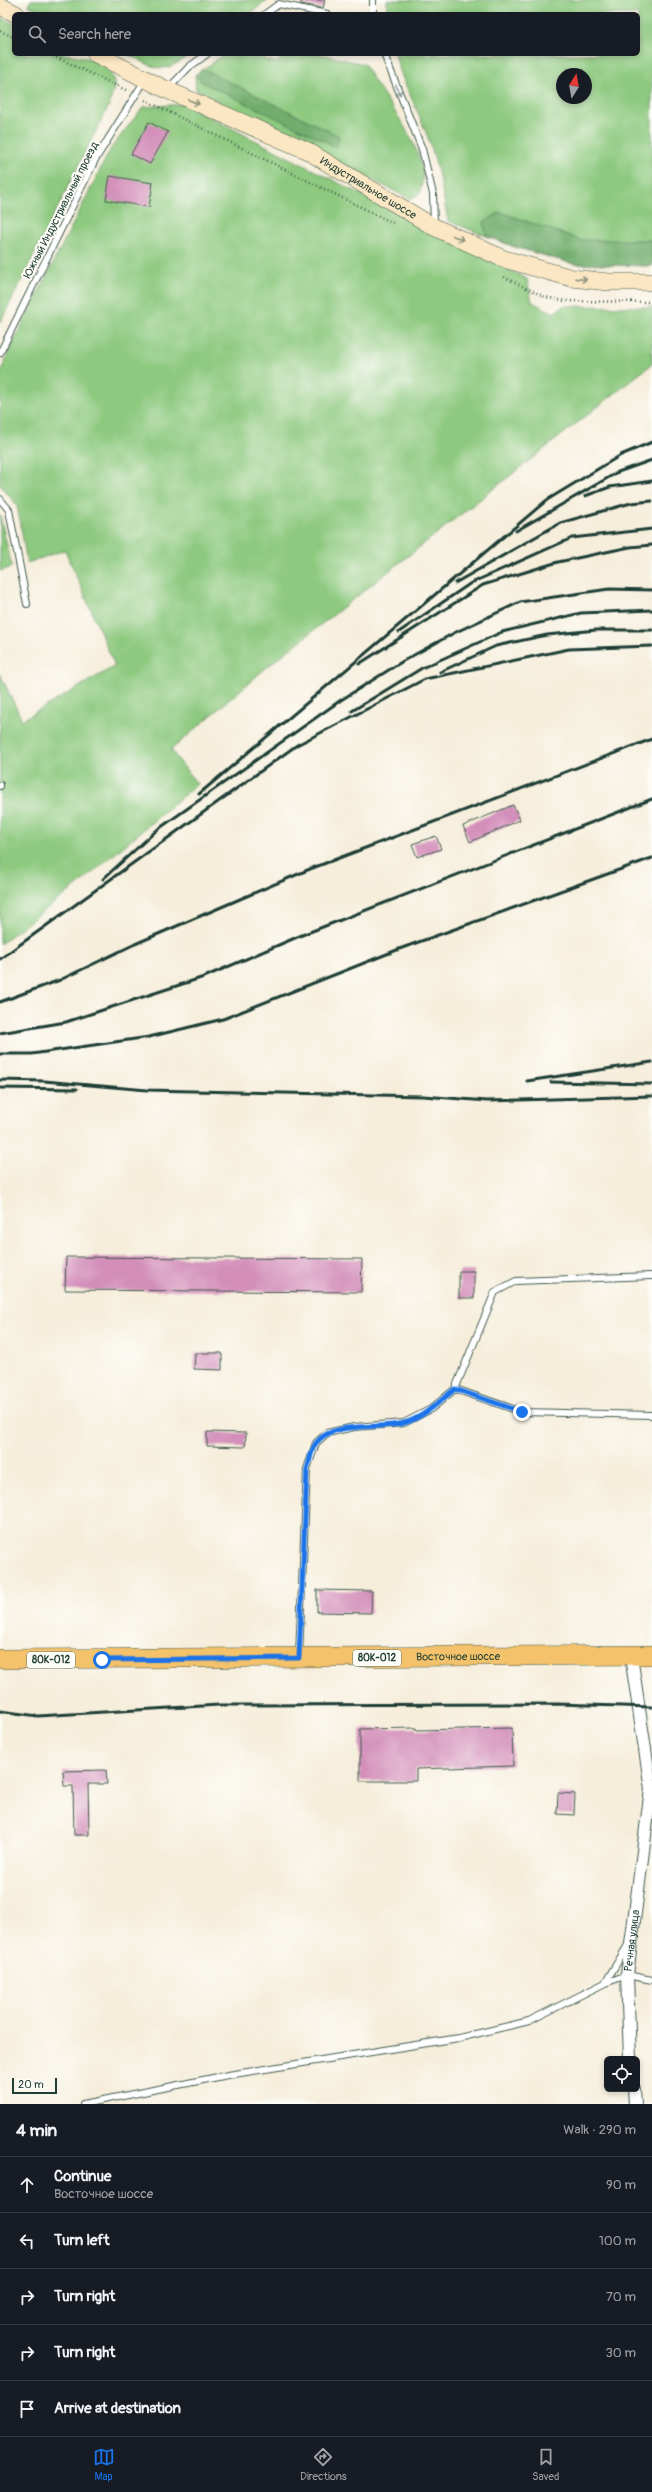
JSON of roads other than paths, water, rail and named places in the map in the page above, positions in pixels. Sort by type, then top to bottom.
[{"type":"main road","name":"Индустриальное шоссе","points":[[100,56],[167,90],[306,150],[434,227],[504,258],[572,278],[608,282],[652,282]]},
{"type":"main road","name":"Восточное шоссе","points":[[0,1659],[652,1655]]},
{"type":"street","name":"Речная улица","points":[[630,2056],[627,1975],[633,1938],[650,1789],[631,1656]]},
{"type":"street","points":[[634,2092],[635,2104]]},
{"type":"lane","points":[[372,12],[373,0]]},
{"type":"lane","points":[[268,12],[280,2],[319,12]]},
{"type":"lane","points":[[167,90],[189,66],[204,56]]},
{"type":"lane","points":[[385,56],[422,149],[433,194],[434,227]]},
{"type":"lane","name":"Южный Индустриальный проезд","points":[[0,353],[96,160],[146,79]]},
{"type":"lane","points":[[0,498],[9,510],[27,604]]},
{"type":"lane","points":[[299,1658],[307,1469],[316,1443],[327,1433],[354,1427],[404,1423],[431,1409],[455,1389],[495,1292],[516,1281],[652,1276]]},
{"type":"lane","points":[[455,1389],[522,1412],[652,1414]]},
{"type":"lane","points":[[605,1983],[633,1938]]},
{"type":"lane","points":[[84,2104],[228,2075],[459,2038],[529,2021],[605,1983],[627,1975],[652,1980]]},
{"type":"railway","points":[[199,794],[547,500],[621,455],[652,442]]},
{"type":"railway","points":[[516,531],[618,472],[652,460]]},
{"type":"railway","points":[[585,496],[610,487],[652,481]]},
{"type":"railway","points":[[455,583],[560,523],[631,503],[652,501]]},
{"type":"railway","points":[[399,632],[471,583],[572,538],[652,529]]},
{"type":"railway","points":[[359,664],[483,585],[558,562],[630,547],[652,545]]},
{"type":"railway","points":[[103,879],[157,830],[341,700],[403,661],[454,633],[520,602],[609,589],[652,590]]},
{"type":"railway","points":[[352,711],[422,668],[502,632],[581,613],[652,610]]},
{"type":"railway","points":[[440,672],[496,646],[547,635],[596,630],[652,630]]},
{"type":"railway","points":[[0,959],[297,745],[425,679],[569,649],[652,646]]},
{"type":"railway","points":[[0,1002],[60,980],[135,944],[310,869],[652,739]]},
{"type":"railway","points":[[0,1033],[66,1022],[204,977],[302,935],[652,799]]},
{"type":"railway","points":[[0,1054],[32,1054],[149,1037],[223,1019],[402,948],[652,858]]},
{"type":"railway","points":[[527,1081],[652,1062]]},
{"type":"railway","points":[[0,1080],[44,1081],[147,1090],[423,1096],[487,1101],[652,1096]]},
{"type":"railway","points":[[551,1082],[652,1084]]},
{"type":"railway","points":[[0,1088],[77,1089]]},
{"type":"railway","points":[[0,1711],[38,1716],[219,1705],[557,1704],[652,1707]]}]
